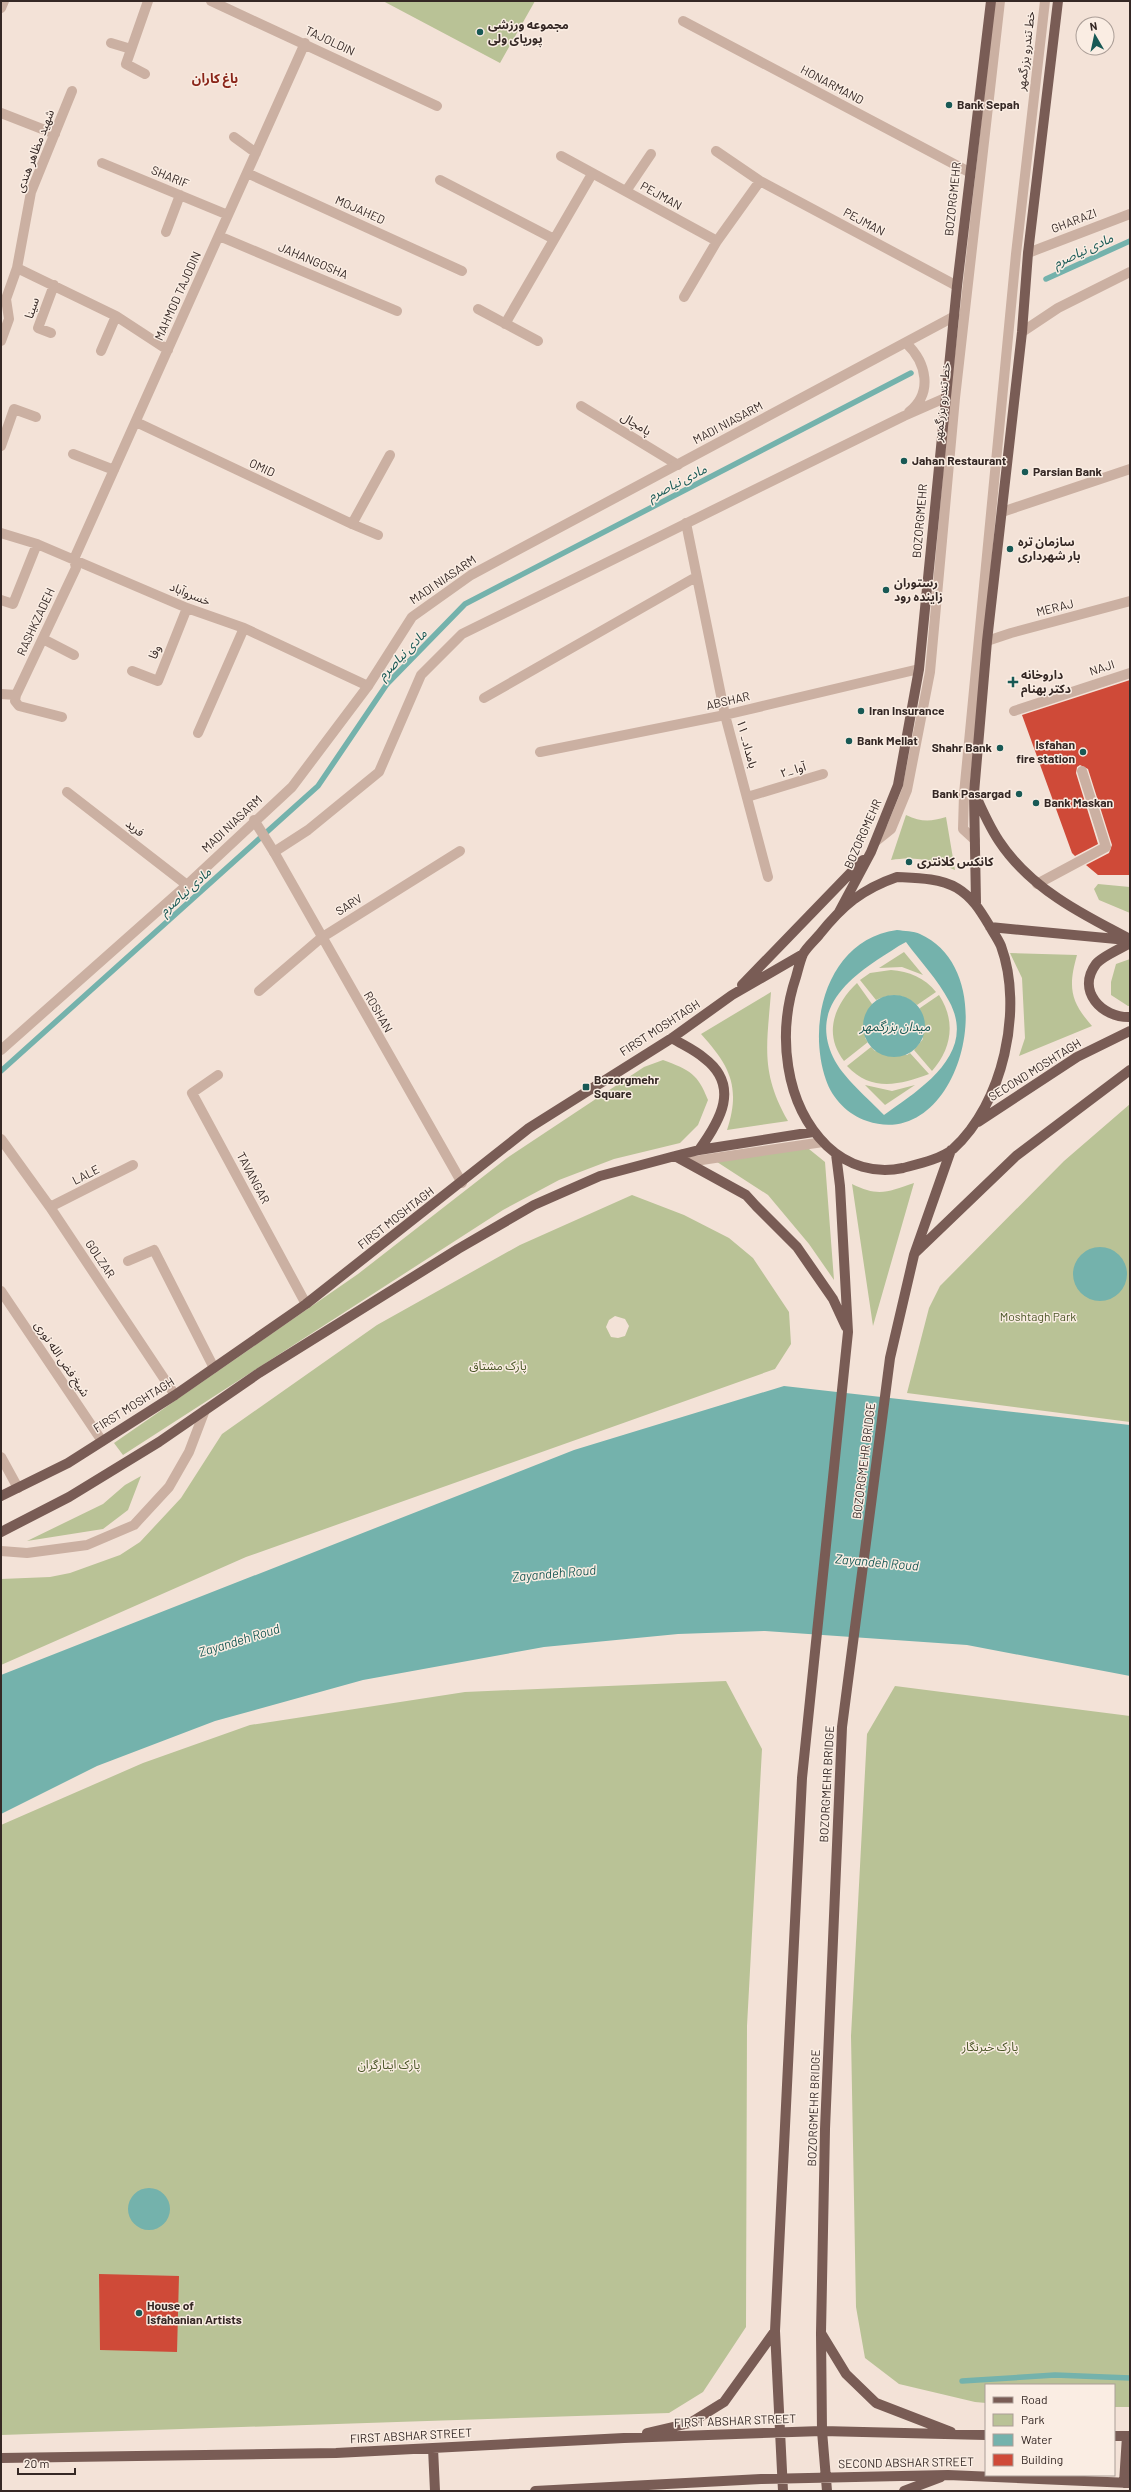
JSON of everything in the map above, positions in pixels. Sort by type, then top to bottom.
[{"type":"main road","name":"BOZORGMEHR","points":[[839,912],[871,852],[898,785],[919,669],[945,398],[969,172],[991,1]]},
{"type":"main road","points":[[976,903],[974,793],[987,641],[1022,332],[1028,253],[1058,1]]},
{"type":"main road","points":[[974,793],[999,841],[1037,884],[1084,916],[1130,940]]},
{"type":"main road","points":[[732,995],[871,852]]},
{"type":"main road","points":[[897,877],[928,878],[957,888],[976,903],[1001,945],[1008,977],[1009,1016],[1004,1054],[994,1090],[976,1123],[951,1150],[917,1164],[889,1171],[861,1167],[836,1154],[813,1132],[798,1101],[788,1067],[786,1029],[789,1004],[791,990],[803,954],[839,912],[857,895],[877,884],[897,877]]},
{"type":"main road","points":[[990,927],[1130,940]]},
{"type":"main road","points":[[1130,940],[1096,964],[1089,982],[1093,1000],[1104,1012],[1130,1017]]},
{"type":"main road","name":"FIRST MOSHTAGH","points":[[1,1496],[68,1463],[175,1395],[306,1304],[462,1183],[529,1128],[672,1038],[732,995],[803,954]]},
{"type":"main road","name":"SECOND MOSHTAGH","points":[[976,1123],[1076,1057],[1130,1031]]},
{"type":"main road","points":[[672,1038],[705,1058],[719,1074],[725,1098],[717,1126],[698,1150]]},
{"type":"main road","points":[[914,1255],[1016,1156],[1130,1070]]},
{"type":"main road","points":[[1,1532],[69,1497],[158,1442],[259,1374],[432,1265],[534,1205],[600,1176],[698,1150],[813,1132]]},
{"type":"main road","name":"BOZORGMEHR BRIDGE","points":[[826,2491],[822,2431],[820,2333],[825,2129],[842,1727],[890,1358],[914,1255],[951,1150]]},
{"type":"main road","name":"BOZORGMEHR BRIDGE","points":[[783,2491],[775,2331],[802,1778],[847,1356],[848,1332],[840,1186],[836,1154]]},
{"type":"main road","points":[[679,1155],[746,1195],[797,1247],[832,1299],[848,1332]]},
{"type":"main road","points":[[624,2438],[690,2423],[724,2402],[775,2331]]},
{"type":"main road","points":[[820,2333],[846,2374],[876,2403],[958,2435]]},
{"type":"main road","points":[[822,2431],[985,2435]]},
{"type":"main road","name":"FIRST ABSHAR STREET","points":[[1,2458],[336,2453],[624,2438],[822,2431]]},
{"type":"main road","points":[[1115,2436],[1129,2436],[1127,2483]]},
{"type":"main road","points":[[433,2448],[435,2491]]},
{"type":"main road","points":[[904,2491],[948,2475]]},
{"type":"main road","name":"SECOND ABSHAR STREET","points":[[826,2478],[948,2475],[1127,2483]]},
{"type":"main road","points":[[535,2491],[826,2478]]},
{"type":"main road","points":[[616,2487],[637,2491]]},
{"type":"street","points":[[1,8],[4,1]]},
{"type":"street","points":[[145,74],[126,64],[148,1]]},
{"type":"street","name":"TAJOLDIN","points":[[211,1],[305,43],[437,106]]},
{"type":"street","name":"خط تندرو بزرگمهر","points":[[876,841],[891,829],[907,790],[930,672],[955,398],[1000,1]]},
{"type":"street","name":"خط تندرو بزرگمهر","points":[[974,840],[963,829],[964,786],[1016,254],[1045,1]]},
{"type":"street","name":"HONARMAND","points":[[683,21],[969,172]]},
{"type":"street","points":[[111,43],[132,49]]},
{"type":"street","name":"MAHMOD TAJODIN","points":[[74,559],[305,43]]},
{"type":"street","name":"شهید مظاهر هندی","points":[[1,341],[9,319],[6,299],[17,268],[31,192],[72,91]]},
{"type":"street","points":[[1,113],[55,134]]},
{"type":"street","points":[[234,137],[256,153]]},
{"type":"street","name":"PEJMAN","points":[[716,151],[760,182],[957,286]]},
{"type":"street","points":[[626,192],[651,154]]},
{"type":"street","name":"PEJMAN","points":[[561,156],[716,241]]},
{"type":"street","name":"SHARIF","points":[[102,163],[228,215]]},
{"type":"street","name":"MOJAHED","points":[[247,173],[462,271]]},
{"type":"street","points":[[505,324],[592,174]]},
{"type":"street","points":[[440,180],[554,239]]},
{"type":"street","points":[[684,297],[716,241],[760,182]]},
{"type":"street","points":[[166,232],[180,195]]},
{"type":"street","name":"GHARAZI","points":[[1028,253],[1130,214]]},
{"type":"street","name":"JAHANGOSHA","points":[[219,236],[397,311]]},
{"type":"street","points":[[17,268],[116,316],[168,350]]},
{"type":"street","points":[[1022,332],[1058,308],[1130,272]]},
{"type":"street","name":"سینا","points":[[51,333],[38,328],[54,285]]},
{"type":"street","points":[[478,310],[538,341]]},
{"type":"street","points":[[101,351],[116,316]]},
{"type":"street","name":"MADI NIASARM","points":[[3,1044],[187,885],[254,820],[292,786],[368,686],[412,617],[471,575],[954,316]]},
{"type":"street","points":[[904,416],[915,407],[923,394],[925,380],[920,360],[906,343]]},
{"type":"street","points":[[274,852],[308,830],[379,772],[420,674],[462,634],[904,416],[945,398]]},
{"type":"street","name":"پامچال","points":[[581,406],[678,465]]},
{"type":"street","points":[[1,446],[14,409],[36,417]]},
{"type":"street","name":"OMID","points":[[136,422],[378,535]]},
{"type":"street","points":[[74,454],[114,470]]},
{"type":"street","points":[[352,524],[390,455]]},
{"type":"street","points":[[1002,512],[1130,469]]},
{"type":"street","name":"۱۱ _بامداد","points":[[686,523],[696,577],[726,715],[768,877]]},
{"type":"street","name":"خسروآباد","points":[[1,533],[37,544],[187,608],[244,628],[368,686]]},
{"type":"street","points":[[1,600],[13,604],[37,544]]},
{"type":"street","name":"RASHKZADEH","points":[[16,696],[76,568],[74,559]]},
{"type":"street","points":[[484,698],[696,577]]},
{"type":"street","name":"MERAJ","points":[[987,641],[1011,633],[1130,601]]},
{"type":"street","name":"وفا","points":[[132,671],[158,681],[187,608]]},
{"type":"street","points":[[198,733],[244,628]]},
{"type":"street","points":[[43,639],[74,655]]},
{"type":"street","name":"ABSHAR","points":[[540,752],[726,715],[919,669]]},
{"type":"street","name":"NAJI","points":[[1014,711],[1130,673]]},
{"type":"street","points":[[1,694],[16,696],[15,701],[20,706],[62,717]]},
{"type":"street","points":[[1037,884],[1106,847],[1082,771]]},
{"type":"street","name":"۲_ آوا","points":[[747,797],[823,774]]},
{"type":"street","name":"فرید","points":[[67,792],[187,885]]},
{"type":"street","name":"ROSHAN","points":[[254,820],[274,852],[321,938],[462,1183]]},
{"type":"street","name":"SARV","points":[[259,991],[321,938],[460,850]]},
{"type":"street","name":"TAVANGAR","points":[[218,1075],[192,1093],[306,1304]]},
{"type":"street","name":"GOLZAR","points":[[1,1139],[50,1207],[175,1395]]},
{"type":"street","points":[[679,1155],[695,1161],[823,1142]]},
{"type":"street","name":"LALE","points":[[50,1207],[133,1165]]},
{"type":"street","points":[[128,1261],[154,1250],[214,1368]]},
{"type":"street","name":"شیخ فض الله نوری","points":[[1,1291],[102,1441]]},
{"type":"street","points":[[1,1551],[27,1553],[87,1544],[134,1525],[169,1487],[189,1452],[205,1410]]},
{"type":"street","points":[[1,1457],[18,1488]]},
{"type":"green space","name":"مجموعه ورزشی پوریای ولی","points":[[383,1],[535,1],[500,63]]},
{"type":"green space","points":[[906,815],[916,819],[926,820],[935,820],[946,817],[955,870],[931,861],[908,858],[891,860]]},
{"type":"green space","points":[[1098,884],[1130,887],[1130,913],[1099,900],[1094,889]]},
{"type":"green space","points":[[904,952],[923,975],[902,967],[879,968]]},
{"type":"green space","points":[[1010,953],[1077,955],[1072,976],[1073,993],[1079,1009],[1092,1026],[1019,1056],[1025,1038],[1022,978]]},
{"type":"green space","points":[[1130,959],[1130,1006],[1128,1006],[1111,995],[1111,982],[1116,964]]},
{"type":"green space","points":[[891,970],[916,976],[932,987],[936,992],[917,1005],[912,1001],[897,996],[887,996],[876,1000],[860,980],[870,973]]},
{"type":"green space","points":[[857,983],[872,1004],[865,1038],[868,1042],[844,1061],[834,1041],[834,1020],[842,1001]]},
{"type":"green space","points":[[771,992],[767,1043],[769,1073],[779,1104],[788,1121],[727,1130],[731,1115],[733,1089],[726,1067],[701,1034]]},
{"type":"green space","points":[[939,995],[948,1015],[950,1024],[944,1053],[932,1071],[914,1050],[923,1039],[920,1008]]},
{"type":"green space","points":[[871,1047],[875,1051],[907,1055],[910,1053],[929,1074],[897,1083],[886,1084],[866,1080],[847,1066]]},
{"type":"green space","points":[[663,1060],[692,1074],[701,1084],[708,1100],[698,1125],[680,1143],[614,1159],[559,1180],[503,1210],[123,1455],[114,1443],[358,1274],[507,1158],[644,1067]]},
{"type":"green space","points":[[865,1085],[892,1091],[915,1085],[885,1105]]},
{"type":"green space","name":"Moshtagh Park","points":[[1130,1104],[1130,1422],[907,1393],[929,1308],[940,1286],[1064,1161]]},
{"type":"green space","points":[[804,1145],[825,1162],[834,1280],[809,1244],[768,1195],[714,1160]]},
{"type":"green space","points":[[914,1183],[873,1326],[852,1184],[869,1191],[883,1192]]},
{"type":"green space","name":"پارک مشتاق","points":[[632,1195],[684,1215],[729,1238],[753,1258],[789,1312],[791,1344],[775,1369],[246,1557],[1,1665],[1,1579],[50,1577],[70,1573],[120,1555],[140,1542],[181,1498],[222,1434],[377,1325],[520,1245]],"holes":[[[615,1316],[625,1319],[629,1326],[625,1336],[618,1338],[611,1337],[606,1327],[609,1320]]]},
{"type":"green space","points":[[141,1476],[128,1510],[103,1529],[27,1541],[103,1504],[125,1485]]},
{"type":"green space","name":"پارک ایثارگران","points":[[726,1681],[762,1749],[747,2026],[746,2327],[703,2392],[669,2413],[1,2435],[1,1825],[143,1763],[250,1725],[465,1692]]},
{"type":"green space","name":"پارک خبرنگار","points":[[895,1686],[1130,1716],[1130,2407],[1115,2407],[1115,2384],[985,2384],[985,2403],[975,2402],[899,2384],[865,2358],[856,2307],[851,2036],[867,1734]]},
{"type":"water","points":[[897,930],[912,932],[920,934],[946,955],[961,984],[966,1019],[961,1054],[947,1086],[926,1111],[899,1124],[867,1121],[853,1115],[847,1110],[832,1093],[826,1080],[820,1057],[819,1033],[821,1009],[828,987],[839,966],[854,949],[873,937]],"holes":[[[906,942],[945,993],[956,1020],[956,1038],[951,1054],[941,1068],[913,1094],[884,1115],[849,1080],[837,1065],[827,1041],[826,1026],[834,1000],[843,989],[864,969]]]},
{"type":"water","name":"میدان بزرگمهر","points":[[888,995],[900,995],[916,1004],[923,1014],[925,1026],[923,1038],[916,1048],[900,1057],[888,1057],[877,1052],[868,1043],[863,1032],[863,1020],[868,1009],[877,1000]]},
{"type":"water","points":[[1095,1247],[1105,1247],[1115,1251],[1123,1259],[1127,1269],[1127,1279],[1123,1289],[1115,1297],[1105,1301],[1095,1301],[1085,1297],[1077,1289],[1073,1279],[1073,1269],[1077,1259],[1085,1251]]},
{"type":"water","name":"Zayandeh Roud","points":[[784,1386],[1130,1425],[1130,1676],[967,1645],[765,1631],[678,1634],[544,1647],[363,1680],[215,1721],[97,1766],[1,1814],[1,1675],[574,1450]]},
{"type":"water","points":[[149,2188],[164,2194],[170,2209],[164,2224],[149,2230],[134,2224],[128,2209],[134,2194]]},
{"type":"building","name":"Isfahan fire station","points":[[1130,680],[1130,875],[1098,875],[1086,865],[1109,853],[1112,845],[1088,769],[1080,765],[1077,767],[1076,773],[1098,844],[1075,856],[1072,853],[1022,715]]},
{"type":"building","name":"House of Isfahanian Artists","points":[[99,2274],[179,2276],[177,2352],[100,2350]]},
{"type":"waterway","name":"مادی نیاصرم","points":[[1046,279],[1130,241]]},
{"type":"waterway","name":"مادی نیاصرم","points":[[1,1071],[318,786],[387,684],[465,604],[911,373]]},
{"type":"waterway","points":[[962,2381],[1055,2375],[1130,2378]]},
{"type":"place","name":"مجموعه ورزشی پوریای ولی","points":[[480,32]]},
{"type":"place","name":"Bank Sepah","points":[[949,105]]},
{"type":"place","name":"Jahan Restaurant","points":[[904,461]]},
{"type":"place","name":"Parsian Bank","points":[[1025,472]]},
{"type":"place","name":"سازمان تره بار شهرداری","points":[[1010,549]]},
{"type":"place","name":"رستوران زاینده رود","points":[[886,590]]},
{"type":"place","name":"داروخانه دکتر بهنام","points":[[1013,682]]},
{"type":"place","name":"Iran Insurance","points":[[861,711]]},
{"type":"place","name":"Bank Mellat","points":[[849,741]]},
{"type":"place","name":"Shahr Bank","points":[[1000,748]]},
{"type":"place","name":"Isfahan fire station","points":[[1083,752]]},
{"type":"place","name":"Bank Pasargad","points":[[1019,794]]},
{"type":"place","name":"Bank Maskan","points":[[1036,803]]},
{"type":"place","name":"کانکس کلانتری","points":[[909,862]]},
{"type":"place","name":"Bozorgmehr Square","points":[[586,1087]]},
{"type":"place","name":"House of Isfahanian Artists","points":[[139,2313]]},
{"type":"district","name":"باغ کاران","points":[[215,78]]}]
